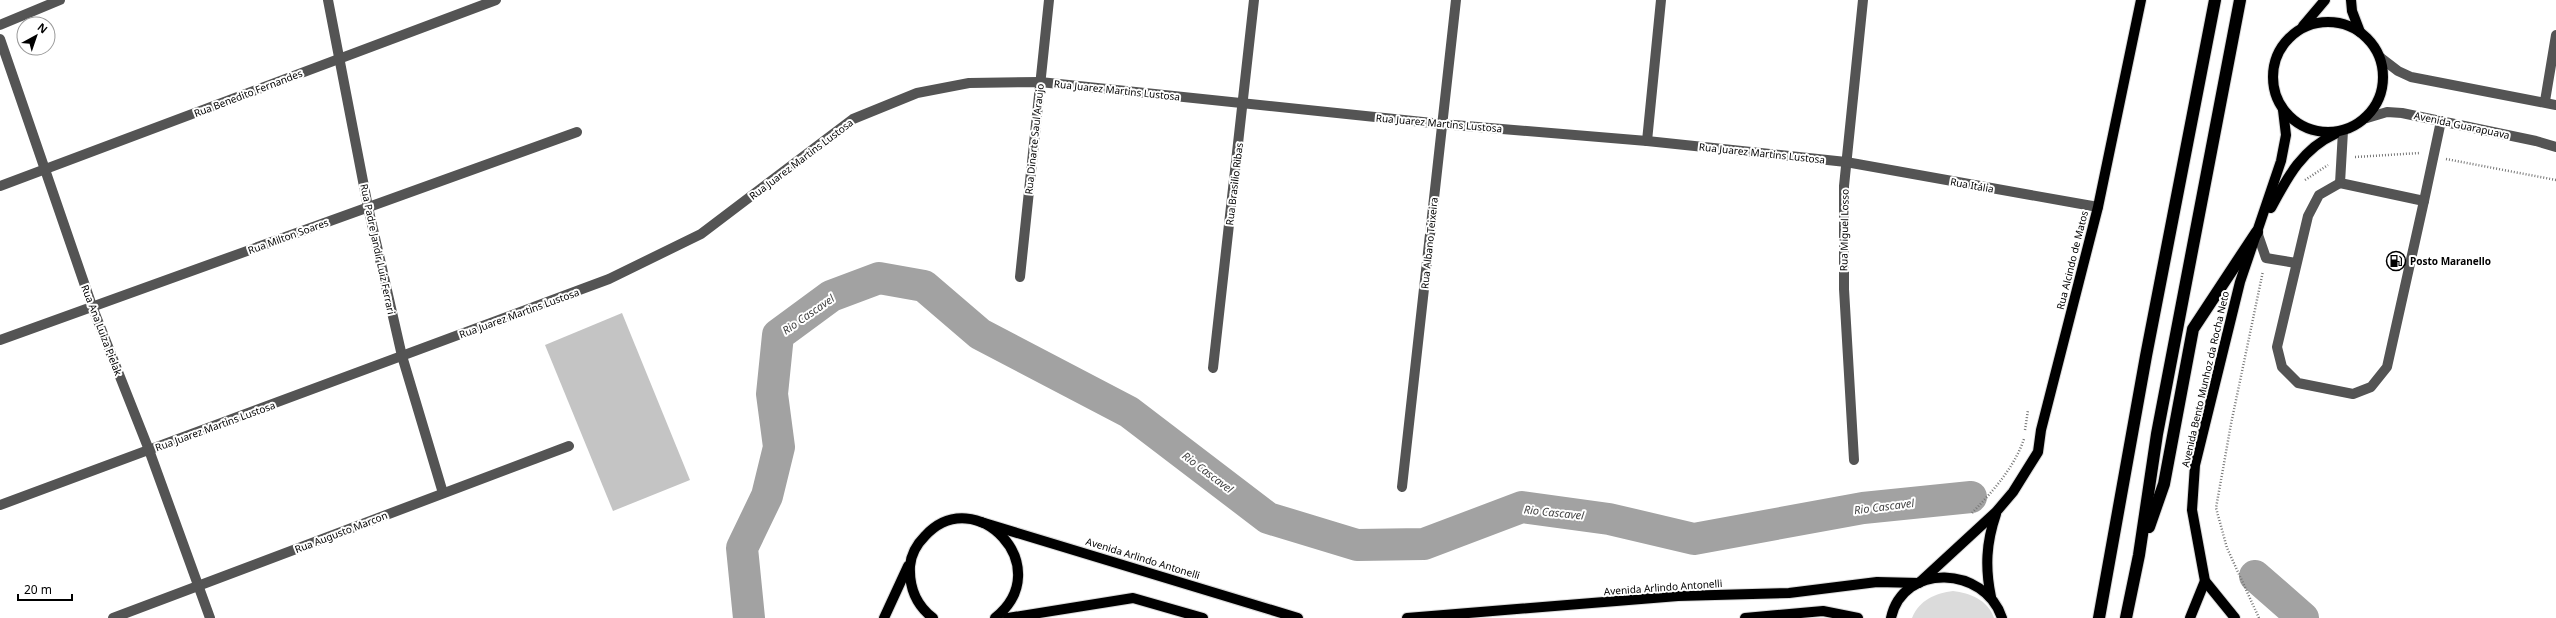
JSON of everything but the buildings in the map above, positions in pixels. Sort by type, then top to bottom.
[{"type":"highway","points":[[2099,618],[2146,356],[2215,0]]},
{"type":"highway","points":[[2126,618],[2139,555],[2156,434],[2240,0]]},
{"type":"highway","points":[[2139,555],[2164,484],[2193,329],[2257,232]]},
{"type":"main road","name":"Rua Alcindo de Matos","points":[[1919,583],[1996,512],[2013,492],[2038,452],[2043,422],[2098,207],[2141,0]]},
{"type":"main road","points":[[2297,31],[2312,24],[2328,21],[2345,24],[2360,32],[2373,44],[2381,58],[2384,74],[2383,90],[2377,105],[2367,118],[2356,126],[2341,132],[2323,133],[2307,129],[2294,121],[2283,110],[2274,88],[2272,76],[2275,59],[2284,43],[2312,17],[2324,0]]},
{"type":"main road","points":[[2351,0],[2352,11],[2360,32]]},
{"type":"main road","name":"Avenida Bento Munhoz da Rocha Neto","points":[[2205,581],[2192,510],[2195,465],[2240,282],[2281,161],[2286,135],[2283,110]]},
{"type":"main road","name":"Avenida Bento Munhoz da Rocha Neto","points":[[2257,232],[2286,180],[2304,157],[2318,142],[2341,132]]},
{"type":"main road","name":"Rua Alcindo de Matos","points":[[1991,597],[1986,571],[1986,555],[1990,531],[1996,512]]},
{"type":"main road","name":"Avenida Arlindo Antonelli","points":[[884,618],[918,544],[930,530],[946,522],[963,519],[981,522],[1298,618]]},
{"type":"main road","name":"Avenida Arlindo Antonelli","points":[[981,522],[997,530],[1009,543],[1017,560],[1018,578],[1014,595],[1004,611],[995,618]]},
{"type":"main road","name":"Avenida Arlindo Antonelli","points":[[911,560],[909,578],[914,596],[924,611],[933,618]]},
{"type":"main road","points":[[1891,618],[1903,595],[1919,583],[1938,577],[1957,578],[1976,584],[1991,597],[2002,618]]},
{"type":"main road","points":[[2190,618],[2205,581],[2235,618]]},
{"type":"main road","name":"Avenida Arlindo Antonelli","points":[[1407,618],[1678,596],[1789,593],[1877,582],[1919,583]]},
{"type":"main road","points":[[1008,618],[1133,598],[1203,618]]},
{"type":"main road","points":[[1745,618],[1823,611],[1858,618]]},
{"type":"street","points":[[0,25],[60,0]]},
{"type":"street","name":"Rua Padre Jandir Luiz Ferrari","points":[[328,0],[368,207],[402,356],[443,494]]},
{"type":"street","name":"Rua Benedito Fernandes","points":[[0,186],[496,0]]},
{"type":"street","name":"Rua Dinarte Saul Araujo","points":[[1020,277],[1049,0]]},
{"type":"street","name":"Rua Brasilio Ribas","points":[[1213,368],[1254,0]]},
{"type":"street","name":"Rua Albano Teixeira","points":[[1402,487],[1456,0]]},
{"type":"street","points":[[1647,141],[1661,0]]},
{"type":"street","name":"Rua Miguel Losso","points":[[1854,460],[1844,289],[1846,162],[1863,0]]},
{"type":"street","points":[[2545,102],[2547,78],[2556,35]]},
{"type":"street","name":"Rua Ana Luiza Pielak","points":[[0,39],[43,170],[92,306],[149,450],[210,618]]},
{"type":"street","points":[[2381,58],[2398,72],[2411,77],[2556,105]]},
{"type":"street","name":"Rua Juarez Martins Lustosa","points":[[0,505],[609,279],[702,234],[853,120],[917,93],[969,83],[1040,82],[1442,124],[1647,141],[1846,162]]},
{"type":"street","name":"Avenida Guarapuava","points":[[2367,118],[2394,113],[2441,121],[2556,147]]},
{"type":"street","points":[[2424,201],[2340,183],[2319,195],[2308,216],[2277,347],[2282,367],[2298,383],[2353,394],[2371,387],[2387,367],[2424,201],[2441,121]]},
{"type":"street","name":"Rua Milton Soares","points":[[0,340],[577,132]]},
{"type":"street","points":[[2340,183],[2341,132]]},
{"type":"street","name":"Rua Itália","points":[[1846,162],[2098,207]]},
{"type":"street","points":[[2257,232],[2266,258],[2296,263]]},
{"type":"street","name":"Rua Augusto Marcon","points":[[113,618],[569,446]]},
{"type":"path","points":[[2300,185],[2310,175],[2329,164]]},
{"type":"path","points":[[2259,618],[2228,548],[2216,508],[2231,424],[2266,258]]},
{"type":"path","points":[[1970,515],[1997,486],[2013,462],[2024,440],[2028,410]]},
{"type":"shaded area","points":[[1953,591],[1978,598],[1987,606],[1994,618],[1912,618],[1919,606],[1929,598]]},
{"type":"waterway","name":"Rio Cascavel","points":[[749,618],[742,548],[767,496],[779,447],[772,394],[778,335],[831,296],[879,278],[924,286],[980,334],[1129,412],[1268,518],[1357,545],[1424,544],[1522,507],[1609,519],[1694,539],[1863,508],[1971,497]]},
{"type":"waterway","name":"Rio Cascavel","points":[[2255,576],[2303,618]]},
{"type":"place","name":"Posto Maranello","points":[[2396,261]]}]
